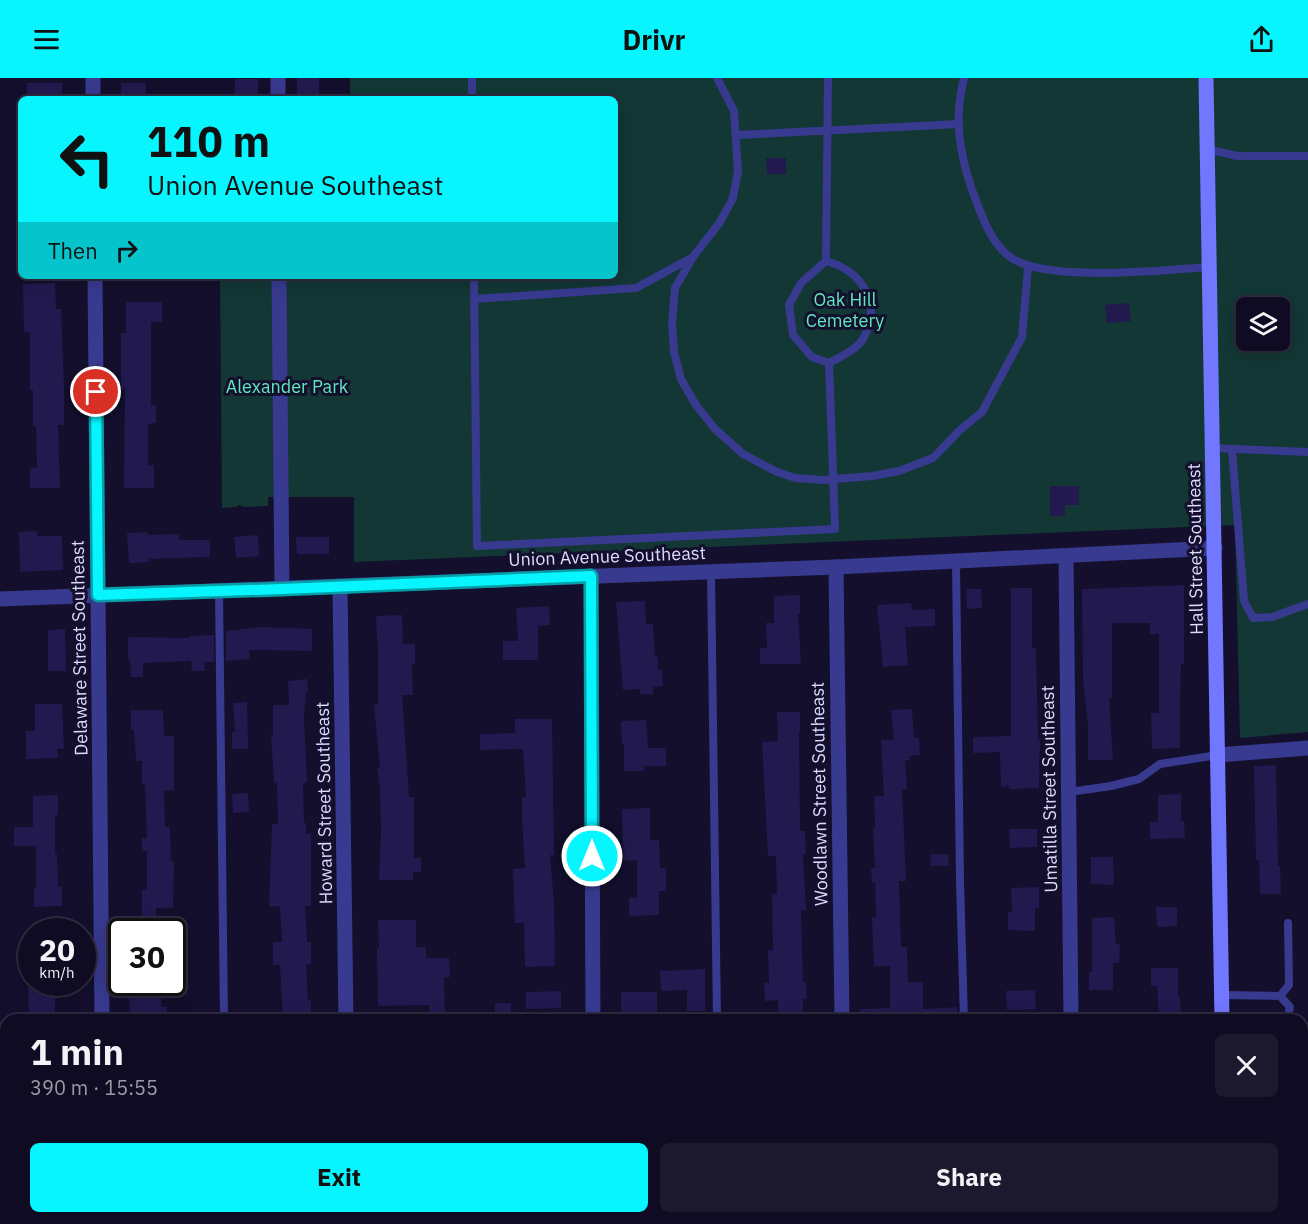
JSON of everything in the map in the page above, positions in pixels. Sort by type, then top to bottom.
[{"type":"main road","name":"Hall Street Southeast","points":[[1206,78],[1222,1014]]},
{"type":"street","points":[[93,78],[93,96]]},
{"type":"street","points":[[278,78],[278,96]]},
{"type":"street","name":"Delaware Street Southeast","points":[[95,279],[102,1014]]},
{"type":"street","points":[[279,279],[282,589]]},
{"type":"street","name":"Union Avenue Southeast","points":[[0,599],[956,562],[1215,548]]},
{"type":"street","name":"Umatilla Street Southeast","points":[[1066,557],[1071,1014]]},
{"type":"street","name":"Woodlawn Street Southeast","points":[[836,567],[842,1014]]},
{"type":"street","points":[[591,576],[593,1014]]},
{"type":"street","name":"Howard Street Southeast","points":[[340,586],[346,1014]]},
{"type":"street","points":[[1218,755],[1308,747]]},
{"type":"lane","points":[[472,78],[472,96]]},
{"type":"lane","points":[[717,78],[734,111],[738,171],[733,198],[720,222],[693,257],[675,288],[672,324],[674,352],[681,379],[696,405],[715,429],[743,454],[775,471],[795,478],[834,479],[899,471],[933,458],[982,411],[1022,337],[1028,267]]},
{"type":"lane","points":[[826,261],[840,265],[857,276],[868,295],[870,321],[862,341],[829,363],[812,357],[793,335],[789,305],[801,283],[826,261],[828,78]]},
{"type":"lane","points":[[963,78],[958,102],[964,166],[984,223],[997,243],[1010,257],[1028,267],[1075,272],[1119,273],[1209,267]]},
{"type":"lane","points":[[737,135],[959,124]]},
{"type":"lane","points":[[1207,149],[1237,156],[1308,156]]},
{"type":"lane","points":[[474,299],[636,288],[693,257]]},
{"type":"lane","points":[[474,279],[477,546],[835,529],[829,363]]},
{"type":"lane","points":[[1213,448],[1308,452]]},
{"type":"lane","points":[[1233,448],[1244,601],[1253,618],[1272,616],[1308,604]]},
{"type":"lane","points":[[956,562],[964,1014]]},
{"type":"lane","points":[[711,572],[717,1014]]},
{"type":"lane","points":[[219,591],[224,1014]]},
{"type":"lane","points":[[1069,792],[1139,779],[1160,764],[1218,755]]},
{"type":"lane","points":[[1280,996],[1289,985],[1288,923]]},
{"type":"lane","points":[[1222,995],[1280,996],[1290,1007],[1288,1014]]},
{"type":"green space","name":"Oak Hill Cemetery","points":[[350,78],[1308,78],[1308,732],[1240,738],[1235,525],[354,562],[354,497],[268,497],[268,506],[244,507],[239,505],[222,508],[220,279],[618,279],[618,96],[350,96]]},
{"type":"building","points":[[297,78],[319,78],[319,96],[297,96]]},
{"type":"building","points":[[235,79],[258,79],[258,96],[235,96]]},
{"type":"building","points":[[27,83],[62,83],[62,96],[27,96]]},
{"type":"building","points":[[121,83],[146,83],[146,96],[121,96]]},
{"type":"building","points":[[766,158],[786,158],[786,174],[767,174]]},
{"type":"building","points":[[55,283],[56,309],[61,309],[64,388],[64,425],[58,425],[60,488],[30,488],[30,468],[37,468],[36,426],[33,426],[33,390],[30,390],[30,332],[24,332],[23,284]]},
{"type":"building","points":[[126,302],[162,302],[162,322],[151,322],[151,406],[156,405],[156,423],[148,424],[148,465],[154,465],[154,488],[124,488],[125,389],[121,389],[121,333],[126,333]]},
{"type":"building","points":[[1129,303],[1131,321],[1107,323],[1105,305]]},
{"type":"building","points":[[1050,486],[1079,486],[1079,505],[1065,505],[1065,516],[1050,516]]},
{"type":"building","points":[[37,531],[37,536],[62,536],[63,570],[20,572],[19,532]]},
{"type":"building","points":[[147,532],[148,535],[179,534],[179,540],[210,540],[210,557],[149,559],[149,562],[129,563],[127,533]]},
{"type":"building","points":[[258,535],[259,556],[236,558],[234,537]]},
{"type":"building","points":[[296,537],[329,537],[329,554],[297,554]]},
{"type":"building","points":[[1184,585],[1184,664],[1181,664],[1180,748],[1152,749],[1151,713],[1159,713],[1159,634],[1150,634],[1150,623],[1112,623],[1112,698],[1109,698],[1113,760],[1088,760],[1088,725],[1083,679],[1082,589]]},
{"type":"building","points":[[1011,588],[1032,588],[1032,648],[1036,648],[1038,740],[1040,740],[1039,788],[1001,787],[1000,752],[973,753],[973,737],[1011,736]]},
{"type":"building","points":[[966,589],[981,589],[982,608],[967,609]]},
{"type":"building","points":[[800,595],[800,614],[798,614],[801,664],[760,664],[760,648],[767,648],[766,623],[774,623],[774,596]]},
{"type":"building","points":[[645,601],[646,624],[653,624],[655,657],[658,657],[658,670],[662,669],[663,686],[653,687],[653,694],[640,694],[640,689],[623,690],[616,602]]},
{"type":"building","points":[[911,603],[912,610],[935,609],[935,626],[905,627],[908,665],[883,667],[877,605]]},
{"type":"building","points":[[549,606],[550,625],[538,626],[538,660],[503,660],[503,641],[518,641],[516,608]]},
{"type":"building","points":[[402,615],[403,644],[415,644],[415,664],[412,664],[413,695],[402,695],[409,797],[414,797],[414,858],[421,858],[421,872],[413,872],[413,880],[379,880],[381,831],[377,768],[380,768],[374,705],[378,704],[376,616]]},
{"type":"building","points":[[260,627],[312,629],[312,651],[249,650],[250,659],[226,661],[226,631]]},
{"type":"building","points":[[65,629],[66,671],[48,671],[48,630]]},
{"type":"building","points":[[214,635],[214,662],[204,662],[205,671],[192,671],[191,661],[143,663],[143,677],[131,677],[128,637],[190,638],[190,636]]},
{"type":"building","points":[[307,679],[308,693],[306,693],[304,717],[307,783],[303,783],[304,823],[306,823],[306,834],[311,834],[311,906],[305,906],[307,942],[311,942],[311,964],[306,964],[311,1014],[283,1014],[280,965],[273,965],[273,942],[282,942],[280,906],[269,907],[272,824],[278,824],[277,783],[274,783],[271,735],[273,735],[273,705],[289,705],[288,681]]},
{"type":"building","points":[[247,702],[248,749],[232,749],[232,732],[235,732],[233,703]]},
{"type":"building","points":[[35,704],[62,704],[64,749],[57,749],[58,758],[26,759],[26,731],[35,731]]},
{"type":"building","points":[[912,709],[914,738],[919,738],[920,755],[909,756],[910,760],[905,760],[907,789],[902,790],[906,881],[899,881],[901,947],[907,947],[908,982],[923,982],[923,1009],[957,1007],[958,1014],[860,1014],[860,1009],[890,1008],[890,966],[874,966],[872,917],[876,917],[875,882],[872,883],[871,868],[875,868],[874,796],[884,796],[881,740],[894,740],[891,710]]},
{"type":"building","points":[[131,710],[163,710],[164,736],[174,736],[174,790],[164,791],[165,827],[170,827],[171,861],[174,861],[173,908],[156,908],[156,918],[142,918],[142,890],[147,890],[147,851],[142,851],[142,838],[147,838],[145,784],[142,784],[142,761],[136,761],[134,730],[131,730]]},
{"type":"building","points":[[777,712],[800,712],[800,831],[805,831],[806,855],[803,855],[806,910],[801,910],[803,982],[806,981],[807,999],[803,999],[803,1014],[778,1014],[778,1000],[765,1001],[764,983],[769,983],[768,950],[773,950],[772,894],[777,894],[776,856],[768,856],[762,742],[778,741]]},
{"type":"building","points":[[515,719],[552,719],[554,855],[550,855],[555,966],[525,967],[524,923],[515,923],[513,869],[525,868],[522,797],[526,797],[523,749],[480,750],[480,734],[515,733]]},
{"type":"building","points":[[646,720],[648,748],[666,748],[666,766],[644,766],[644,771],[624,771],[621,721]]},
{"type":"building","points":[[1276,765],[1278,866],[1280,866],[1281,894],[1260,894],[1259,860],[1256,860],[1254,766]]},
{"type":"building","points":[[248,793],[249,812],[233,813],[232,794]]},
{"type":"building","points":[[1181,794],[1181,821],[1184,821],[1185,838],[1150,839],[1150,822],[1158,822],[1158,795]]},
{"type":"building","points":[[58,795],[58,815],[55,815],[55,854],[57,854],[58,887],[62,887],[62,906],[34,907],[36,846],[14,846],[14,827],[33,827],[33,796]]},
{"type":"building","points":[[650,808],[650,840],[659,840],[660,868],[666,868],[666,891],[659,891],[659,915],[629,916],[629,898],[637,898],[637,860],[623,861],[622,809]]},
{"type":"building","points":[[1009,829],[1037,829],[1037,847],[1010,848]]},
{"type":"building","points":[[931,854],[948,854],[949,866],[930,866]]},
{"type":"building","points":[[1091,857],[1113,857],[1114,885],[1091,884]]},
{"type":"building","points":[[1039,887],[1039,908],[1035,908],[1035,931],[1008,930],[1008,912],[1012,912],[1011,888]]},
{"type":"building","points":[[1156,907],[1177,907],[1177,926],[1157,927]]},
{"type":"building","points":[[1114,917],[1116,944],[1120,944],[1119,963],[1113,963],[1113,990],[1089,990],[1089,972],[1092,972],[1092,918]]},
{"type":"building","points":[[378,920],[416,920],[416,947],[426,947],[426,958],[449,958],[450,977],[444,977],[445,1014],[429,1014],[429,1005],[378,1006]]},
{"type":"building","points":[[1151,968],[1178,968],[1178,997],[1180,997],[1181,1014],[1159,1014],[1157,986],[1151,986]]},
{"type":"building","points":[[705,969],[705,1011],[687,1011],[687,990],[661,991],[660,971]]},
{"type":"building","points":[[1035,990],[1036,1009],[1007,1010],[1006,991]]},
{"type":"building","points":[[561,991],[561,1008],[526,1009],[526,992]]},
{"type":"building","points":[[621,992],[657,992],[657,1014],[621,1013]]},
{"type":"building","points":[[28,996],[55,996],[55,1014],[29,1014]]},
{"type":"building","points":[[128,996],[161,996],[161,1007],[167,1007],[167,1014],[130,1014]]},
{"type":"building","points":[[495,1003],[511,1003],[511,1014],[495,1014]]},
{"type":"route","points":[[96,392],[98,595],[591,576],[592,856]]},
{"type":"park label","name":"Alexander Park","points":[[287,386]]}]
